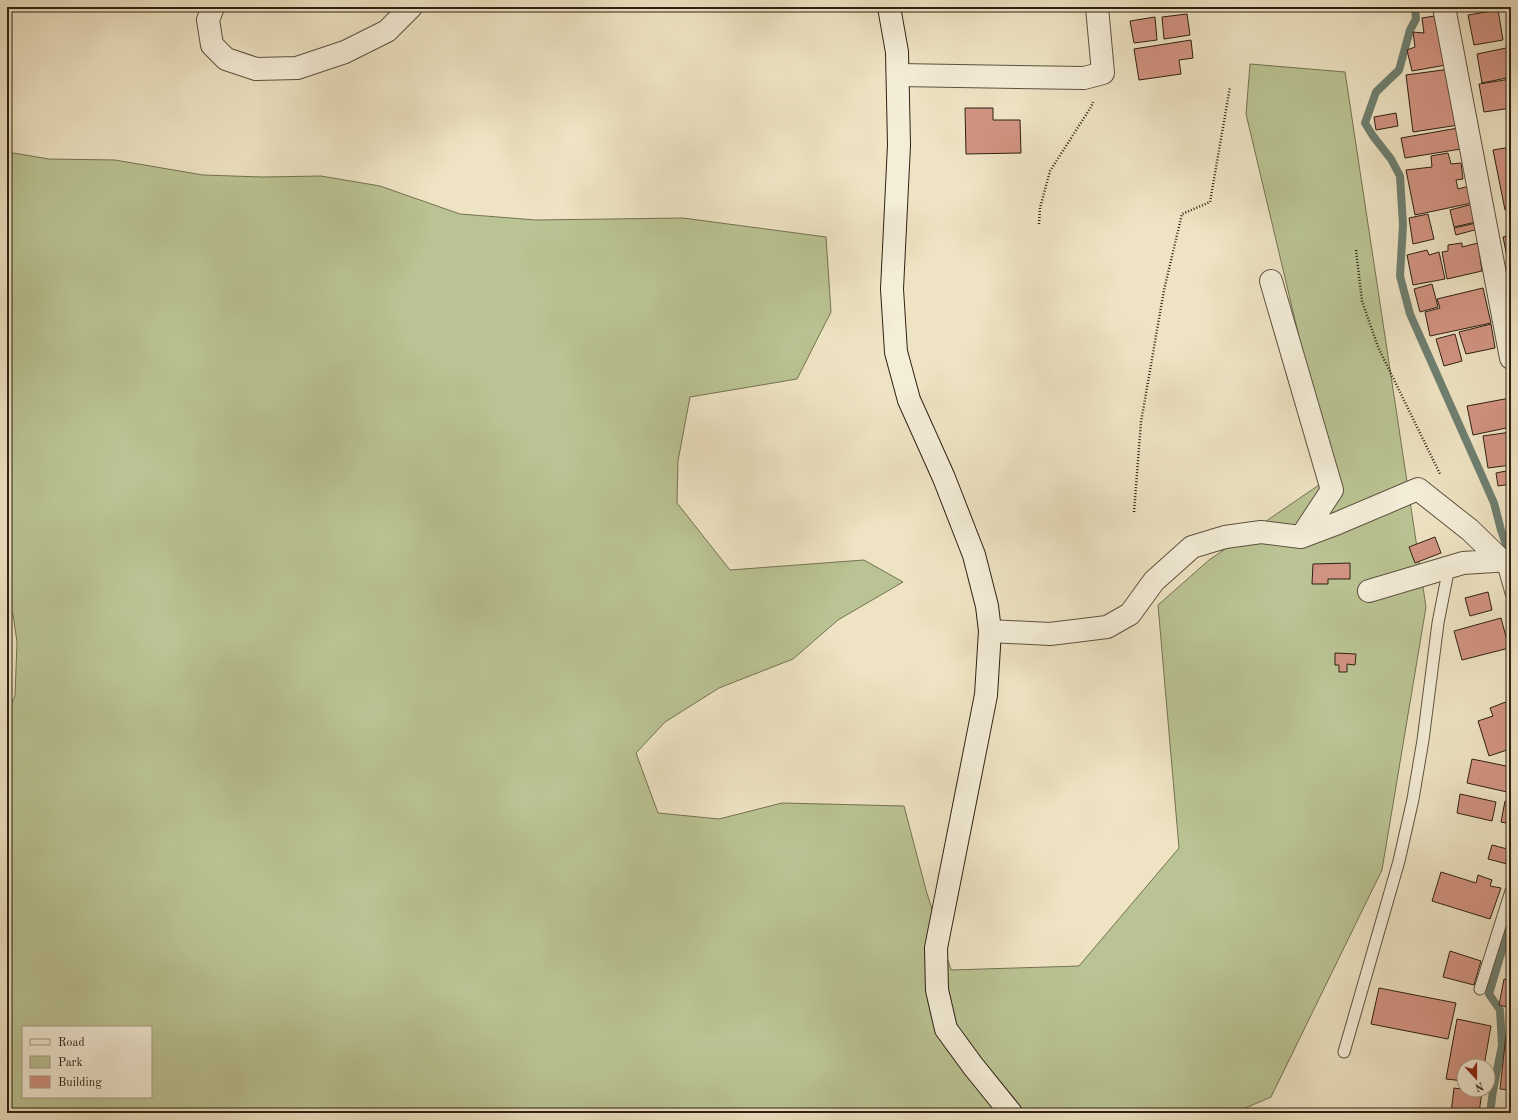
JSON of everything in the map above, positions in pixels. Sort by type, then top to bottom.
[{"type":"street","points":[[212,7],[208,20],[212,45],[226,59],[256,69],[297,68],[345,52],[387,31],[411,7]]},
{"type":"street","points":[[889,7],[897,52],[898,75],[899,145],[892,289],[896,352],[909,400],[944,478],[974,555],[987,606],[990,631],[986,695],[936,948],[937,990],[946,1029],[973,1066],[1011,1113]]},
{"type":"street","points":[[898,75],[1084,78],[1103,73],[1097,7]]},
{"type":"street","points":[[1444,7],[1511,358]]},
{"type":"street","points":[[1271,281],[1332,490],[1301,537]]},
{"type":"street","points":[[990,631],[1050,634],[1107,627],[1130,614],[1154,581],[1192,547],[1226,537],[1261,532],[1301,537],[1338,524],[1418,489],[1506,560]]},
{"type":"street","points":[[1369,591],[1463,563],[1506,560]]},
{"type":"lane","points":[[1506,560],[1511,593]]},
{"type":"lane","points":[[1344,1052],[1399,861],[1413,799],[1424,740],[1438,623],[1449,567]]},
{"type":"lane","points":[[1480,989],[1511,891]]},
{"type":"path","points":[[1039,224],[1040,208],[1050,171],[1091,107],[1103,73]]},
{"type":"path","points":[[1134,512],[1141,422],[1164,290],[1182,214],[1210,202],[1230,87]]},
{"type":"path","points":[[1356,250],[1362,301],[1378,347],[1409,413],[1442,477]]},
{"type":"green space","points":[[1250,64],[1345,72],[1426,607],[1382,870],[1271,1097],[1234,1113],[7,1113],[7,713],[15,696],[17,642],[13,614],[7,608],[7,152],[49,159],[115,160],[203,175],[262,177],[321,176],[380,186],[460,214],[536,220],[683,218],[826,237],[831,312],[797,379],[690,397],[678,461],[677,503],[730,570],[864,560],[903,582],[838,620],[793,659],[719,688],[665,722],[636,753],[658,813],[719,819],[782,803],[904,806],[926,890],[951,970],[1079,966],[1179,848],[1158,605],[1209,560],[1319,485],[1301,345],[1246,114]]},
{"type":"building","points":[[1498,10],[1503,40],[1474,45],[1468,15]]},
{"type":"building","points":[[1187,14],[1190,35],[1164,39],[1162,17]]},
{"type":"building","points":[[1441,15],[1446,65],[1412,71],[1407,50],[1415,47],[1413,32],[1424,33],[1422,18]]},
{"type":"building","points":[[1155,17],[1157,40],[1134,43],[1130,21]]},
{"type":"building","points":[[1191,40],[1193,58],[1179,60],[1181,74],[1139,80],[1134,49]]},
{"type":"building","points":[[1511,47],[1511,77],[1482,83],[1477,54]]},
{"type":"building","points":[[1450,69],[1465,124],[1413,132],[1406,75]]},
{"type":"building","points":[[1511,79],[1511,108],[1484,112],[1479,84]]},
{"type":"building","points":[[965,108],[993,108],[993,120],[1020,120],[1021,153],[966,154]]},
{"type":"building","points":[[1396,113],[1398,126],[1376,130],[1374,117]]},
{"type":"building","points":[[1458,128],[1461,149],[1405,158],[1401,138]]},
{"type":"building","points":[[1511,147],[1511,209],[1505,210],[1493,150]]},
{"type":"building","points":[[1448,153],[1451,164],[1461,163],[1463,179],[1456,180],[1458,189],[1469,186],[1472,203],[1415,215],[1406,170],[1432,167],[1431,156]]},
{"type":"building","points":[[1473,204],[1476,222],[1454,227],[1450,210]]},
{"type":"building","points":[[1428,214],[1434,239],[1413,244],[1409,218]]},
{"type":"building","points":[[1476,223],[1478,229],[1456,235],[1454,228]]},
{"type":"building","points":[[1511,235],[1511,276],[1503,237]]},
{"type":"building","points":[[1462,243],[1462,247],[1478,243],[1482,271],[1447,279],[1442,252],[1448,251],[1448,245]]},
{"type":"building","points":[[1427,250],[1429,255],[1439,252],[1445,279],[1413,285],[1407,255]]},
{"type":"building","points":[[1432,284],[1438,307],[1420,312],[1414,289]]},
{"type":"building","points":[[1483,288],[1491,323],[1430,336],[1425,312],[1440,308],[1437,299]]},
{"type":"building","points":[[1491,324],[1495,348],[1466,354],[1459,332]]},
{"type":"building","points":[[1455,334],[1462,361],[1444,366],[1436,339]]},
{"type":"building","points":[[1510,398],[1511,427],[1473,435],[1467,406]]},
{"type":"building","points":[[1511,432],[1511,465],[1488,468],[1483,436]]},
{"type":"building","points":[[1511,470],[1511,484],[1498,486],[1496,473]]},
{"type":"building","points":[[1435,537],[1441,553],[1415,563],[1409,547]]},
{"type":"building","points":[[1350,563],[1350,579],[1328,579],[1328,584],[1312,584],[1313,564]]},
{"type":"building","points":[[1488,592],[1492,610],[1470,616],[1465,598]]},
{"type":"building","points":[[1501,618],[1509,648],[1462,660],[1454,631]]},
{"type":"building","points":[[1335,653],[1356,654],[1355,665],[1347,664],[1347,672],[1339,672],[1339,665],[1335,665]]},
{"type":"building","points":[[1511,700],[1511,741],[1508,742],[1510,749],[1489,756],[1478,721],[1493,716],[1490,708]]},
{"type":"building","points":[[1472,759],[1511,767],[1507,792],[1467,783]]},
{"type":"building","points":[[1460,794],[1496,802],[1492,821],[1457,813]]},
{"type":"building","points":[[1505,801],[1511,802],[1511,824],[1501,822]]},
{"type":"building","points":[[1492,845],[1511,850],[1511,865],[1488,859]]},
{"type":"building","points":[[1441,872],[1476,883],[1478,875],[1492,880],[1490,886],[1501,888],[1490,919],[1432,901]]},
{"type":"building","points":[[1450,951],[1481,961],[1474,985],[1443,977]]},
{"type":"building","points":[[1504,979],[1511,980],[1511,1008],[1499,1005]]},
{"type":"building","points":[[1379,988],[1456,1003],[1448,1039],[1371,1024]]},
{"type":"building","points":[[1457,1019],[1491,1026],[1485,1058],[1456,1058],[1456,1080],[1446,1079]]},
{"type":"building","points":[[1507,1026],[1511,1027],[1511,1090],[1500,1089]]},
{"type":"building","points":[[1454,1088],[1456,1088],[1456,1098],[1481,1098],[1479,1113],[1451,1113]]},
{"type":"waterway","points":[[1415,7],[1416,19],[1410,30],[1399,70],[1376,92],[1365,123],[1391,159],[1400,176],[1403,225],[1400,276],[1410,314],[1494,503],[1508,550]]},
{"type":"waterway","points":[[1490,1113],[1502,1045],[1500,1010],[1489,994],[1511,920]]}]
